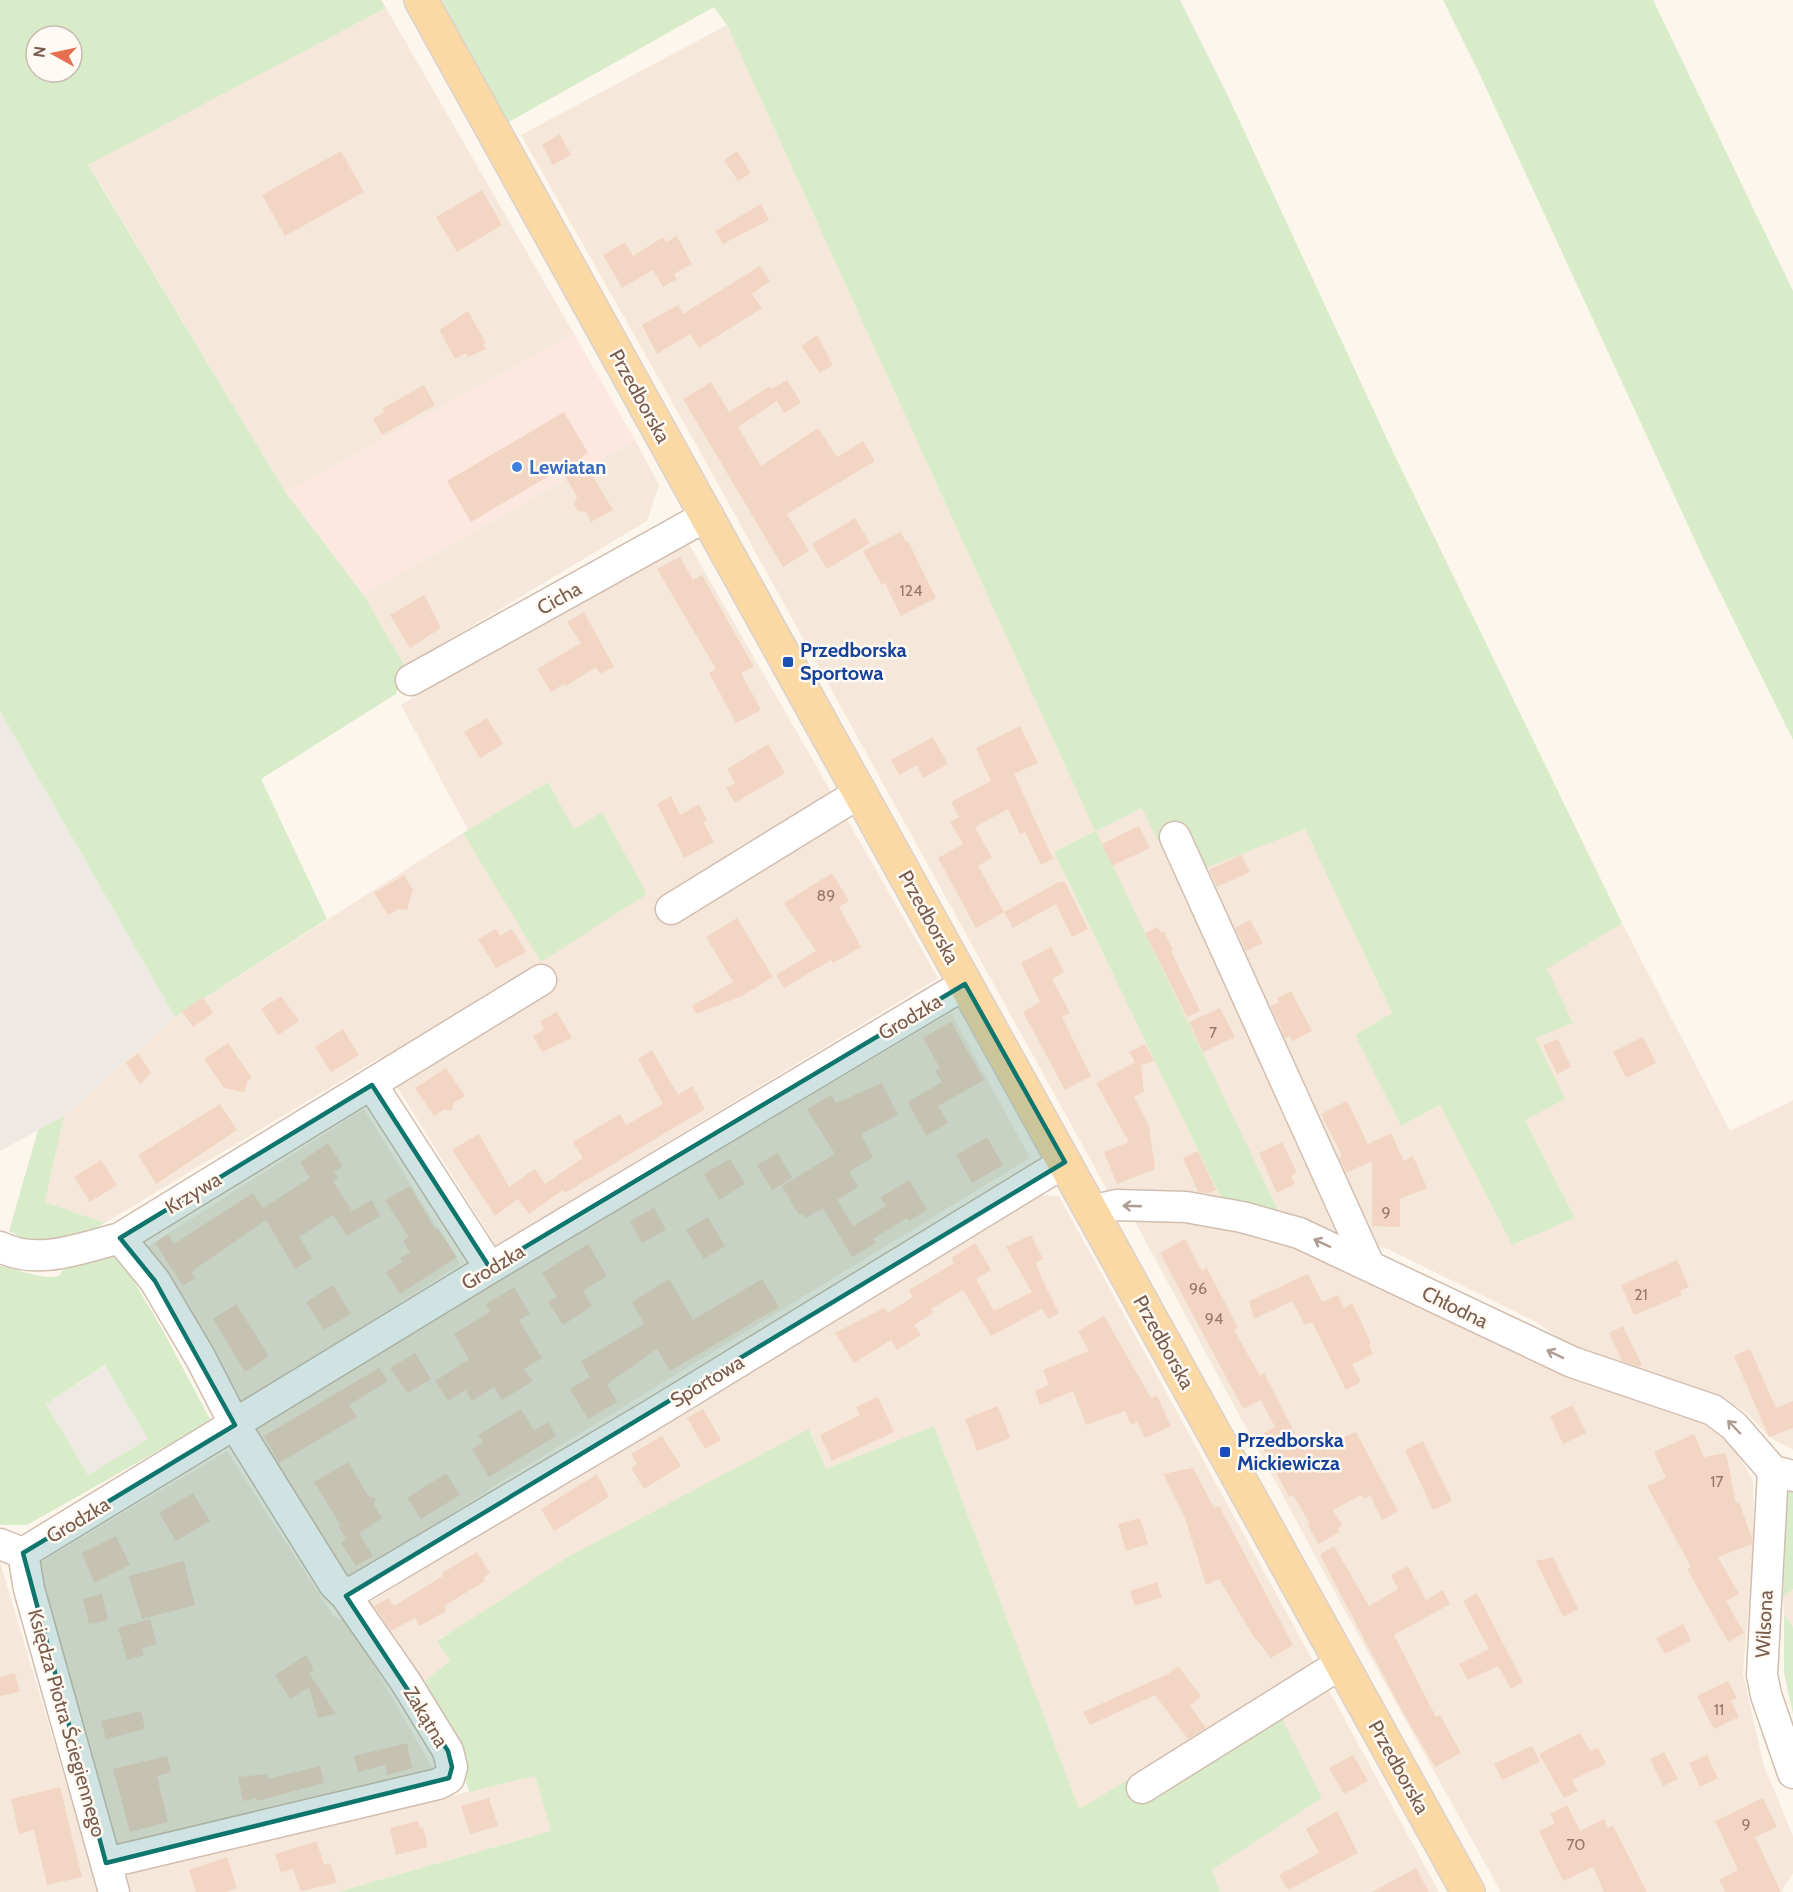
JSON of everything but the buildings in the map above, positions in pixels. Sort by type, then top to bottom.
[{"type":"main road","name":"Przedborska","points":[[421,0],[1468,1892]]},
{"type":"street","name":"Cicha","points":[[411,680],[708,515]]},
{"type":"street","points":[[671,909],[861,792]]},
{"type":"street","points":[[1175,837],[1370,1265]]},
{"type":"street","name":"Krzywa","points":[[0,1247],[12,1253],[47,1256],[120,1238],[541,980]]},
{"type":"street","name":"Grodzka","points":[[11,1549],[235,1425],[490,1268],[966,984]]},
{"type":"street","points":[[372,1085],[490,1268]]},
{"type":"street","name":"Sportowa","points":[[346,1596],[653,1414],[1065,1162]]},
{"type":"street","name":"Chłodna","points":[[1091,1211],[1116,1205],[1185,1207],[1242,1217],[1299,1233],[1572,1362],[1713,1410],[1734,1426],[1783,1473]]},
{"type":"street","name":"Zakątna","points":[[106,1863],[421,1789],[449,1778],[452,1767],[448,1751],[405,1681],[346,1596],[334,1584],[235,1425],[155,1281],[120,1238]]},
{"type":"street","name":"Wilsona","points":[[1783,1473],[1762,1675],[1766,1695],[1793,1773]]},
{"type":"street","name":"Księdza Piotra Ściegiennego","points":[[11,1549],[29,1589],[114,1892]]},
{"type":"street","points":[[1142,1788],[1342,1663]]},
{"type":"highlighted area","points":[[965,984],[1065,1162],[346,1596],[448,1751],[452,1767],[449,1778],[106,1863],[23,1553],[235,1425],[155,1281],[120,1238],[372,1085],[490,1268]]},
{"type":"shaded area","points":[[386,8],[574,334],[286,493],[88,164]]},
{"type":"shaded area","points":[[727,25],[1095,831],[1054,852],[1223,1202],[1110,1195],[693,439],[521,135]]},
{"type":"shaded area","points":[[574,334],[635,440],[363,594],[286,493]]},
{"type":"shaded area","points":[[635,440],[659,485],[647,521],[405,666],[363,594]]},
{"type":"shaded area","points":[[686,539],[938,978],[496,1246],[379,1058],[105,1223],[45,1202],[64,1116],[175,1017],[463,833],[541,961],[646,894],[602,812],[574,829],[548,782],[468,830],[401,705]]},
{"type":"shaded area","points":[[0,711],[175,1017],[64,1116],[0,1151]]},
{"type":"shaded area","points":[[1142,808],[1244,850],[1305,829],[1392,1013],[1355,1035],[1401,1126],[1440,1105],[1512,1245],[1575,1218],[1525,1120],[1535,1038],[1572,1022],[1546,969],[1622,923],[1730,1131],[1793,1100],[1793,1450],[1769,1437],[1746,1412],[1715,1395],[1580,1353],[1536,1322],[1392,1251],[1337,1232],[1326,1232],[1280,1214],[1095,831]]},
{"type":"shaded area","points":[[951,1013],[1030,1158],[512,1475],[347,1580],[248,1429]]},
{"type":"shaded area","points":[[364,1109],[460,1264],[240,1406],[145,1248]]},
{"type":"shaded area","points":[[1039,1195],[1059,1196],[1439,1892],[1220,1892],[1212,1870],[1322,1798],[1269,1695],[1079,1810],[934,1426],[826,1469],[810,1430],[437,1640],[450,1661],[420,1685],[368,1603]]},
{"type":"shaded area","points":[[1133,1218],[1232,1229],[1304,1246],[1475,1333],[1581,1381],[1712,1425],[1730,1442],[1753,1480],[1754,1543],[1743,1674],[1764,1766],[1793,1836],[1793,1873],[1781,1892],[1501,1892],[1345,1611]]},
{"type":"shaded area","points":[[106,1365],[149,1439],[88,1475],[46,1404]]},
{"type":"shaded area","points":[[227,1451],[334,1617],[349,1622],[433,1769],[116,1851],[36,1565]]},
{"type":"shaded area","points":[[0,1562],[99,1892],[0,1892]]},
{"type":"shaded area","points":[[1793,1589],[1793,1627],[1784,1615],[1783,1597]]},
{"type":"shaded area","points":[[535,1776],[551,1831],[337,1892],[128,1892],[120,1874]]},
{"type":"green space","points":[[0,0],[381,0],[386,8],[88,165],[286,493],[363,594],[405,666],[396,694],[261,779],[327,919],[175,1017],[0,711]]},
{"type":"green space","points":[[442,0],[1180,0],[1227,94],[1394,454],[1622,923],[1547,969],[1573,1023],[1535,1038],[1565,1099],[1525,1120],[1575,1218],[1512,1245],[1440,1105],[1401,1126],[1355,1035],[1392,1013],[1305,829],[1177,879],[1142,808],[1096,831],[1280,1214],[1223,1202],[1054,852],[1095,831],[727,25],[714,7],[507,123]]},
{"type":"green space","points":[[1443,0],[1653,0],[1793,291],[1793,740],[1705,562],[1481,77]]},
{"type":"green space","points":[[548,782],[574,829],[602,812],[647,894],[541,962],[463,833]]},
{"type":"green space","points":[[64,1116],[45,1202],[105,1223],[71,1242],[39,1247],[9,1231],[38,1130]]},
{"type":"green space","points":[[117,1253],[161,1327],[211,1421],[27,1525],[0,1525],[0,1266],[52,1277],[59,1276],[68,1262]],"holes":[[[105,1365],[148,1439],[88,1475],[46,1404]]]},
{"type":"green space","points":[[934,1426],[1079,1809],[1270,1695],[1322,1798],[1212,1870],[1220,1892],[337,1892],[551,1831],[535,1776],[469,1792],[455,1743],[420,1685],[450,1661],[437,1641],[568,1557],[809,1429],[826,1469]]},
{"type":"green space","points":[[1793,1489],[1793,1589],[1783,1597],[1787,1491]]},
{"type":"green space","points":[[1784,1615],[1793,1627],[1793,1714],[1784,1673]]},
{"type":"place","name":"Lewiatan","points":[[517,467]]},
{"type":"place","name":"Przedborska Sportowa","points":[[788,662]]},
{"type":"place","name":"Przedborska Mickiewicza","points":[[1225,1452]]}]
